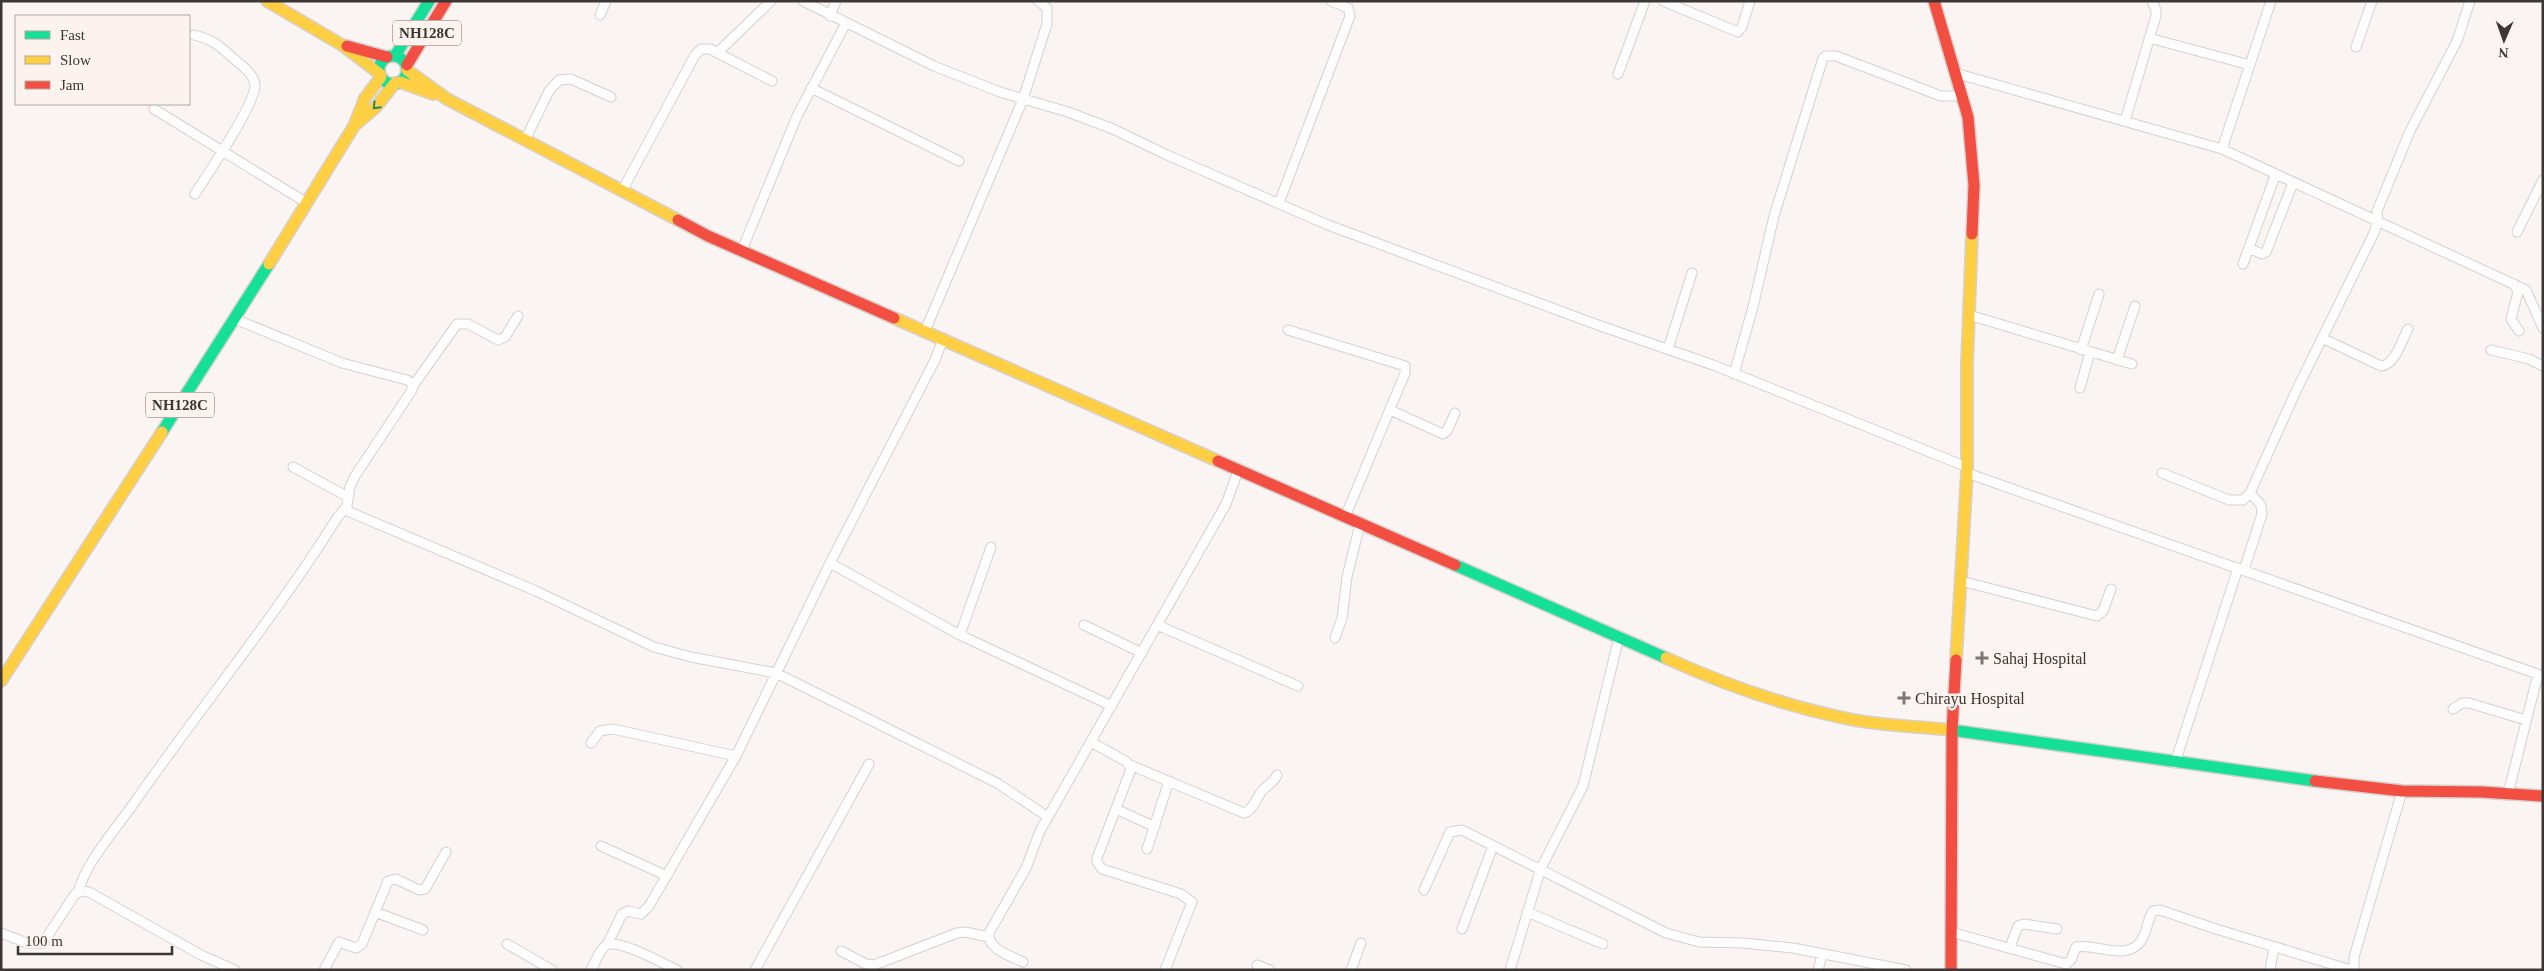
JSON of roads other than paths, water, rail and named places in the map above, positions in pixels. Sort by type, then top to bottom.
[{"type":"main road","points":[[267,1],[342,45],[387,82],[397,83],[447,99],[708,236],[1711,678],[1782,703],[1846,718],[1952,730],[2175,763],[2402,791],[2543,796]]},
{"type":"main road","name":"NH128C","points":[[1,681],[235,319],[307,203],[354,126],[365,98],[381,76],[382,61],[391,56],[429,1]]},
{"type":"main road","name":"NH128C","points":[[354,126],[376,107],[406,75],[407,68],[446,1]]},
{"type":"main road","points":[[1934,1],[1968,118],[1974,185],[1969,315],[1967,470],[1952,730],[1951,970]]},
{"type":"main road","points":[[342,45],[391,56]]},
{"type":"main road","name":"NH128C","points":[[391,56],[402,59],[407,68]]},
{"type":"main road","points":[[407,68],[447,99]]},
{"type":"street","points":[[600,15],[606,1]]},
{"type":"street","points":[[717,53],[771,1]]},
{"type":"street","points":[[802,1],[934,66],[978,84],[1068,112],[1113,129],[1167,155],[1409,256],[1734,374],[1967,470],[2540,675],[2526,720],[2508,794]]},
{"type":"street","points":[[830,16],[836,1]]},
{"type":"street","points":[[925,331],[1023,99],[1047,24],[1047,8],[1038,1]]},
{"type":"street","points":[[1279,203],[1350,16],[1348,8],[1331,1]]},
{"type":"street","points":[[1618,74],[1645,1]]},
{"type":"street","points":[[1662,1],[1738,32],[1742,27],[1750,1]]},
{"type":"street","points":[[2125,121],[2156,13],[2152,1]]},
{"type":"street","points":[[2222,149],[2271,1]]},
{"type":"street","points":[[2356,47],[2372,1]]},
{"type":"street","points":[[2162,473],[2229,500],[2243,500],[2250,493],[2322,338],[2372,239],[2378,220],[2377,211],[2410,131],[2457,40],[2470,1]]},
{"type":"street","points":[[742,250],[779,156],[811,88],[846,23]]},
{"type":"street","points":[[194,35],[216,42],[249,72],[255,85],[254,92],[222,151],[195,194]]},
{"type":"street","points":[[2150,38],[2250,65]]},
{"type":"street","points":[[622,191],[695,55],[701,49],[710,49],[772,81]]},
{"type":"street","points":[[1734,374],[1753,307],[1774,216],[1824,58],[1826,56],[1836,56],[1941,96],[1962,96]]},
{"type":"street","points":[[1955,73],[2222,149],[2293,184],[2378,220],[2526,290],[2543,328]]},
{"type":"street","points":[[525,140],[549,92],[559,80],[571,79],[611,97]]},
{"type":"street","points":[[811,88],[959,161]]},
{"type":"street","points":[[154,109],[307,203]]},
{"type":"street","points":[[2243,264],[2276,176]]},
{"type":"street","points":[[2517,232],[2543,180]]},
{"type":"street","points":[[2249,248],[2262,254],[2266,252],[2293,184]]},
{"type":"street","points":[[1668,350],[1692,273]]},
{"type":"street","points":[[2514,284],[2518,292],[2511,319],[2519,332]]},
{"type":"street","points":[[2080,388],[2099,294]]},
{"type":"street","points":[[2117,360],[2136,306]]},
{"type":"street","points":[[1969,315],[2132,364]]},
{"type":"street","points":[[1,933],[27,944],[43,943],[71,899],[78,893],[86,874],[149,782],[222,686],[337,518],[345,510],[356,476],[413,386],[457,324],[464,322],[498,340],[505,336],[518,316]]},
{"type":"street","points":[[235,319],[342,363],[407,380],[413,386]]},
{"type":"street","points":[[2322,338],[2382,366],[2386,366],[2391,362],[2408,329]]},
{"type":"street","points":[[1288,330],[1405,366],[1405,373],[1345,517]]},
{"type":"street","points":[[591,970],[607,945],[622,914],[628,911],[644,912],[667,876],[736,756],[830,563],[935,360],[943,339]]},
{"type":"street","points":[[2491,350],[2529,359],[2543,366]]},
{"type":"street","points":[[1390,410],[1443,434],[1447,431],[1455,413]]},
{"type":"street","points":[[293,467],[348,497]]},
{"type":"street","points":[[989,937],[1026,868],[1040,831],[1226,504],[1238,470]]},
{"type":"street","points":[[2175,763],[2241,569],[2262,514],[2261,505],[2250,493]]},
{"type":"street","points":[[345,510],[536,591],[654,647],[691,657],[776,673],[997,783],[1048,817]]},
{"type":"street","points":[[1335,638],[1342,618],[1347,577],[1360,524]]},
{"type":"street","points":[[960,635],[991,546]]},
{"type":"street","points":[[830,563],[960,635],[1112,706]]},
{"type":"street","points":[[1961,580],[2097,616],[2103,612],[2111,589]]},
{"type":"street","points":[[1084,625],[1142,653]]},
{"type":"street","points":[[1157,625],[1298,686]]},
{"type":"street","points":[[1510,970],[1541,868],[1583,786],[1619,637]]},
{"type":"street","points":[[2453,708],[2464,702],[2526,720]]},
{"type":"street","points":[[591,743],[603,729],[613,728],[736,756]]},
{"type":"street","points":[[1091,742],[1130,765],[1244,813],[1249,811],[1263,790],[1272,784],[1277,775]]},
{"type":"street","points":[[755,970],[869,764]]},
{"type":"street","points":[[1130,765],[1130,774],[1097,858],[1098,866],[1102,869],[1181,894],[1192,902],[1165,970]]},
{"type":"street","points":[[1148,849],[1169,781]]},
{"type":"street","points":[[1951,932],[2066,964],[2071,960],[2073,950],[2081,946],[2112,951],[2127,949],[2140,943],[2150,915],[2156,910],[2353,970],[2354,957],[2402,791]]},
{"type":"street","points":[[1116,810],[1155,827]]},
{"type":"street","points":[[1424,890],[1453,830],[1462,830],[1541,868],[1666,933],[1699,942],[1775,945],[1906,970]]},
{"type":"street","points":[[601,846],[667,876]]},
{"type":"street","points":[[1462,929],[1493,846]]},
{"type":"street","points":[[324,970],[339,942],[356,948],[362,944],[391,879],[396,879],[419,890],[425,889],[446,852]]},
{"type":"street","points":[[78,893],[89,892],[193,951],[235,970]]},
{"type":"street","points":[[375,912],[424,930]]},
{"type":"street","points":[[1527,912],[1603,944]]},
{"type":"street","points":[[2010,947],[2018,926],[2024,924],[2057,929]]},
{"type":"street","points":[[841,951],[866,964],[874,965],[957,933],[965,932],[989,937]]},
{"type":"street","points":[[989,937],[994,947],[1023,962]]},
{"type":"street","points":[[1351,970],[1361,943]]},
{"type":"street","points":[[507,944],[552,970]]},
{"type":"street","points":[[607,945],[623,946],[677,970]]},
{"type":"street","points":[[2270,970],[2274,947]]},
{"type":"street","points":[[1818,970],[1822,955]]},
{"type":"street","points":[[1257,965],[1270,970]]},
{"type":"place","name":"Sahaj Hospital","points":[[1982,658]]},
{"type":"place","name":"Chirayu Hospital","points":[[1904,698]]}]
